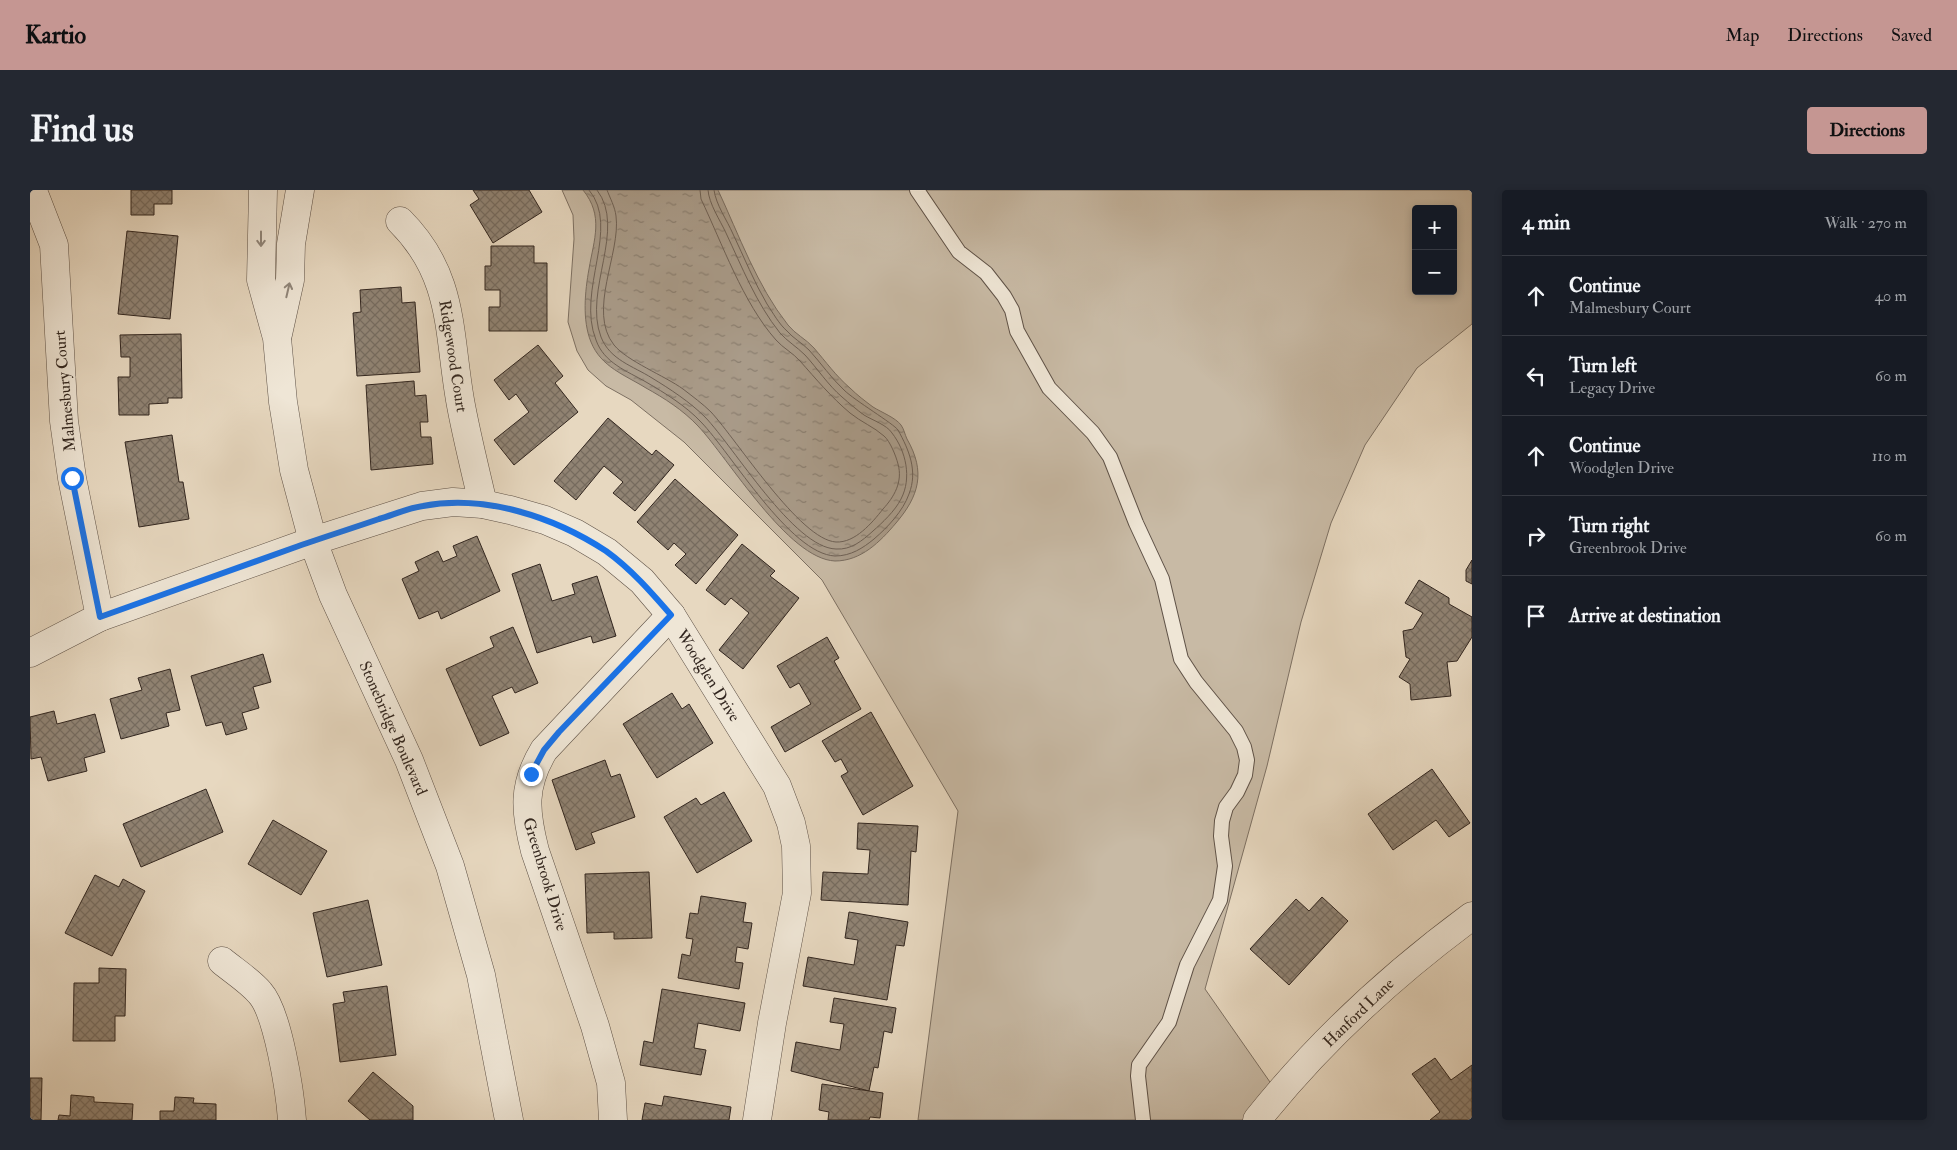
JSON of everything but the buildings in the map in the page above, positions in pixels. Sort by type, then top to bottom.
[{"type":"street","name":"Stonebridge Boulevard","points":[[263,190],[261,280],[277,338],[283,402],[294,470],[313,541],[334,595],[409,760],[450,866],[481,975],[509,1120]]},
{"type":"street","name":"Stonebridge Boulevard","points":[[277,338],[290,280],[291,244],[300,190]]},
{"type":"street","name":"Malmesbury Court","points":[[35,196],[54,245],[64,422],[72,478],[100,617]]},
{"type":"street","name":"Ridgewood Court","points":[[400,220],[418,238],[443,287],[449,312],[460,400],[483,504]]},
{"type":"street","name":"Woodglen Drive","points":[[30,653],[100,617],[313,541],[422,506],[453,502],[483,504],[545,520],[575,533],[607,552],[642,581],[671,615],[778,786],[791,823],[796,846],[797,893],[772,1023],[757,1120]]},
{"type":"street","name":"Greenbrook Drive","points":[[613,1120],[611,1084],[598,1036],[535,851],[528,823],[526,802],[531,774],[544,750],[671,615]]},
{"type":"street","name":"Hanford Lane","points":[[1257,1120],[1305,1064],[1350,1017],[1402,971],[1472,916]]},
{"type":"street","points":[[222,961],[261,994],[270,1011],[282,1054],[292,1120]]},
{"type":"lane","points":[[917,190],[959,252],[986,273],[1004,296],[1017,330],[1049,388],[1093,433],[1110,457],[1136,523],[1162,579],[1181,659],[1196,682],[1236,731],[1244,747],[1247,760],[1245,775],[1237,792],[1226,807],[1222,821],[1221,836],[1225,866],[1220,900],[1187,965],[1169,1022],[1139,1065],[1138,1076],[1143,1120]]},
{"type":"shaded area","points":[[562,190],[1472,190],[1472,324],[1417,368],[1365,445],[1331,523],[1301,622],[1267,766],[1205,989],[1286,1105],[1274,1120],[918,1120],[958,811],[822,580],[684,442],[631,400],[606,386],[588,370],[577,351],[568,322],[574,239],[573,215]]},
{"type":"water","points":[[583,190],[718,190],[758,277],[788,325],[811,345],[855,393],[873,407],[896,420],[903,428],[917,462],[918,473],[915,493],[904,513],[877,543],[853,558],[835,561],[817,556],[798,544],[760,505],[711,441],[692,420],[660,396],[614,369],[595,351],[586,324],[585,306],[586,287],[596,228],[594,209]]},
{"type":"route","points":[[72,478],[100,617],[313,541],[422,506],[453,502],[483,504],[545,520],[575,533],[607,552],[642,581],[671,615],[559,732],[544,750],[531,774]]}]
